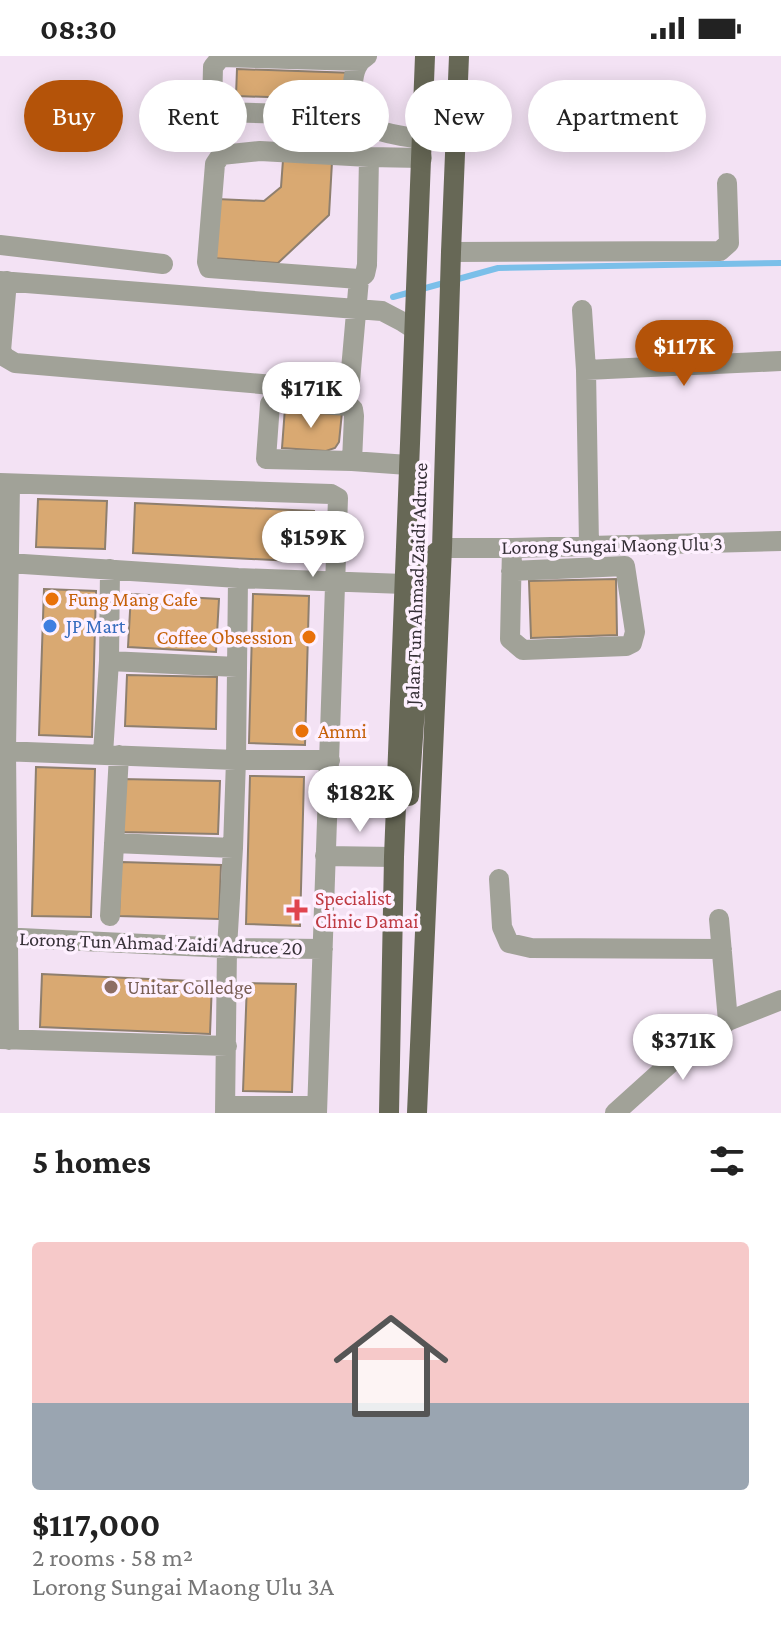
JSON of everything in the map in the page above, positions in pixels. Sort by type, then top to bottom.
[{"type":"main road","name":"Jalan Tun Ahmad Zaidi Adruce","points":[[424,80],[425,56]]},
{"type":"main road","name":"Jalan Tun Ahmad Zaidi Adruce","points":[[417,1113],[442,548],[459,56]]},
{"type":"main road","name":"Jalan Tun Ahmad Zaidi Adruce","points":[[389,1113],[394,857],[422,152]]},
{"type":"main road","points":[[394,857],[402,842],[408,818],[425,561],[442,548]]},
{"type":"street","points":[[263,113],[220,112],[212,108],[213,67],[221,57],[363,58]]},
{"type":"street","points":[[354,80],[354,73],[363,58]]},
{"type":"street","points":[[369,157],[367,265],[365,274],[359,279],[209,268],[212,190],[215,164],[221,155],[260,151],[369,157],[405,151]]},
{"type":"street","points":[[450,271],[720,251],[729,243],[727,183]]},
{"type":"street","points":[[0,245],[163,264]]},
{"type":"street","points":[[359,279],[356,309],[350,381],[343,391],[15,363],[1,351],[3,281],[356,309],[382,311],[414,329]]},
{"type":"street","points":[[582,310],[589,545]]},
{"type":"street","points":[[586,370],[781,361]]},
{"type":"street","points":[[352,461],[354,416],[349,406],[274,401],[270,404],[266,459],[408,465]]},
{"type":"street","points":[[227,1046],[5,1039],[3,751],[8,563],[5,484],[331,494],[338,498],[317,1109],[225,1110],[227,1046],[227,948],[236,760],[238,578]]},
{"type":"street","name":"Lorong Sungai Maong Ulu 3","points":[[442,548],[781,541]]},
{"type":"street","points":[[512,548],[510,639],[523,650],[626,646],[632,643],[635,632],[623,544]]},
{"type":"street","points":[[8,563],[238,578],[404,584]]},
{"type":"street","points":[[511,571],[625,566]]},
{"type":"street","points":[[110,569],[114,843],[110,916]]},
{"type":"street","points":[[109,661],[237,667]]},
{"type":"street","points":[[3,751],[236,760],[330,760]]},
{"type":"street","points":[[114,843],[233,848]]},
{"type":"street","points":[[325,856],[394,857]]},
{"type":"street","points":[[499,879],[502,927],[509,943],[531,948],[722,949]]},
{"type":"street","points":[[719,919],[728,1021]]},
{"type":"street","name":"Lorong Tun Ahmad Zaidi Adruce 20","points":[[4,937],[227,948],[323,949]]},
{"type":"street","points":[[615,1113],[676,1058],[728,1021],[781,1000]]},
{"type":"building","points":[[237,69],[355,73],[355,80],[263,80],[263,97],[247,96],[247,80],[237,80]]},
{"type":"building","points":[[283,160],[332,162],[329,215],[278,263],[213,258],[217,199],[264,201],[281,187]]},
{"type":"building","points":[[285,408],[342,412],[339,442],[335,448],[326,451],[282,448]]},
{"type":"building","points":[[38,499],[107,501],[105,549],[36,547]]},
{"type":"building","points":[[135,503],[314,511],[312,562],[133,553]]},
{"type":"building","points":[[616,579],[617,635],[531,638],[529,581]]},
{"type":"building","points":[[44,589],[96,591],[92,737],[39,735]]},
{"type":"building","points":[[131,594],[219,599],[216,652],[128,647]]},
{"type":"building","points":[[253,594],[309,596],[305,745],[249,743]]},
{"type":"building","points":[[127,675],[217,677],[216,729],[125,726]]},
{"type":"building","points":[[36,767],[95,769],[91,917],[32,916]]},
{"type":"building","points":[[250,776],[304,777],[300,926],[246,924]]},
{"type":"building","points":[[121,779],[220,781],[218,834],[120,832]]},
{"type":"building","points":[[121,862],[221,865],[219,919],[119,916]]},
{"type":"building","points":[[42,974],[212,982],[210,1034],[40,1027]]},
{"type":"building","points":[[247,983],[296,984],[292,1092],[243,1091]]},
{"type":"waterway","points":[[393,297],[498,268],[781,263]]},
{"type":"place","name":"Fung Mang Cafe","points":[[52,599]]},
{"type":"place","name":"JP Mart","points":[[50,626]]},
{"type":"place","name":"Coffee Obsession","points":[[309,637]]},
{"type":"place","name":"Ammi","points":[[302,731]]},
{"type":"place","name":"Specialist Clinic Damai","points":[[297,910]]},
{"type":"place","name":"Unitar Colledge","points":[[111,987]]}]
